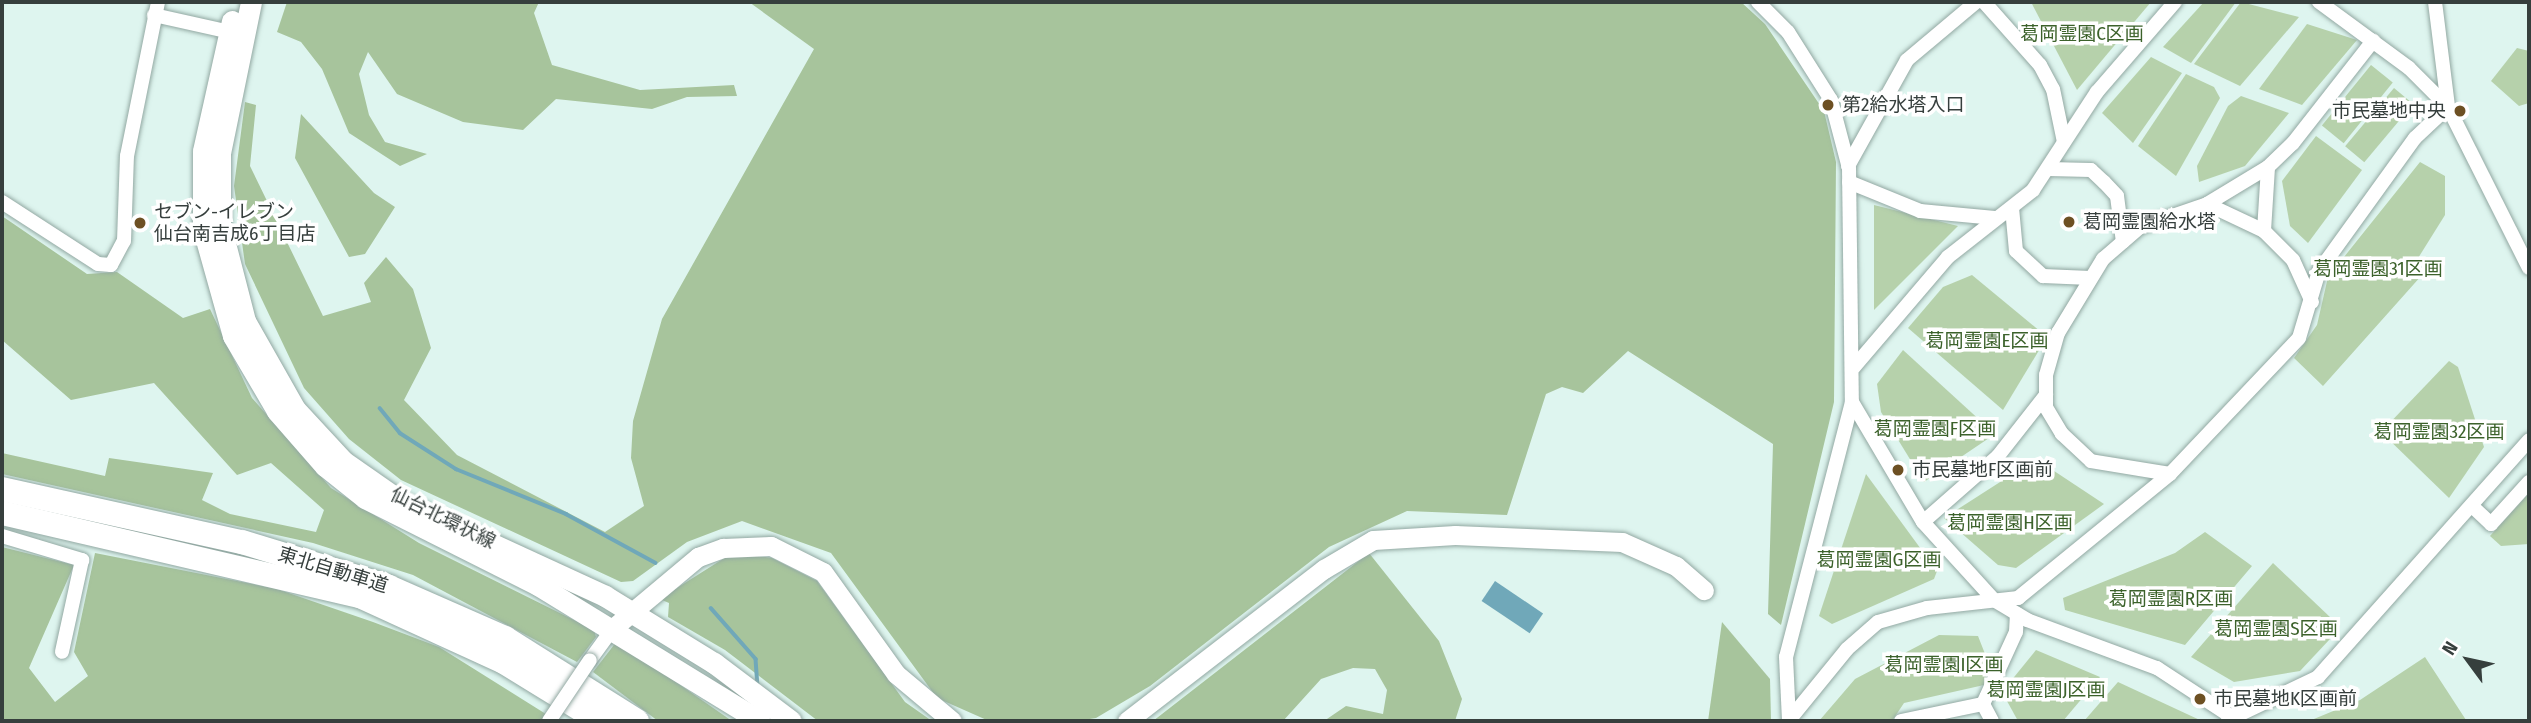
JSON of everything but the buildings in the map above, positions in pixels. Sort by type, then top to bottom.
[{"type":"highway","name":"東北自動車道","points":[[2,489],[242,542],[389,587],[505,638],[638,721]]},
{"type":"highway","name":"東北自動車道","points":[[2,513],[360,596],[494,657],[600,721]]},
{"type":"main road","name":"仙台北環状線","points":[[237,2],[203,150],[203,229],[223,311],[261,388],[309,449],[365,498],[613,628],[711,687],[760,721]]},
{"type":"main road","name":"仙台北環状線","points":[[251,2],[225,116],[218,188],[233,287],[272,373],[319,437],[366,478],[403,503],[629,611],[714,663],[788,719]]},
{"type":"street","points":[[1758,2],[1788,32],[1831,100],[1848,166],[1849,182],[1854,367],[1852,402],[1786,656],[1789,720]]},
{"type":"street","points":[[1848,166],[1908,60],[1976,2]]},
{"type":"street","points":[[1984,2],[2040,65],[2053,89],[2064,142]]},
{"type":"street","points":[[1854,367],[1929,276],[1995,218],[2012,208],[2048,169],[2097,92],[2175,2]]},
{"type":"street","points":[[2319,2],[2373,41],[2448,107]]},
{"type":"street","points":[[2435,2],[2448,107],[2529,268]]},
{"type":"street","points":[[2,202],[98,264],[111,265],[124,241],[127,156],[156,8],[229,32]]},
{"type":"street","points":[[1923,522],[1998,456],[2046,396],[2058,333],[2090,278],[2123,242],[2174,211],[2207,204],[2268,167],[2373,41]]},
{"type":"street","points":[[1789,720],[1847,649],[1878,622],[1927,608],[2018,598],[2170,474],[2299,338],[2312,302],[2319,271],[2343,233],[2414,138],[2448,107]]},
{"type":"street","points":[[2264,231],[2268,167]]},
{"type":"street","points":[[2048,169],[2091,170],[2104,182],[2117,195],[2123,242]]},
{"type":"street","points":[[1849,182],[1920,211],[1995,218]]},
{"type":"street","points":[[2207,204],[2264,231],[2293,260],[2312,302]]},
{"type":"street","points":[[2012,208],[2016,251],[2043,276],[2090,278]]},
{"type":"street","points":[[2046,396],[2062,434],[2091,461],[2170,474]]},
{"type":"street","points":[[1852,402],[1923,522],[1994,600],[2017,614],[2157,668],[2232,719],[2318,677],[2473,507],[2529,440]]},
{"type":"street","points":[[2473,507],[2491,524],[2529,482]]},
{"type":"street","points":[[1127,721],[1324,569],[1373,540],[1398,534],[1592,537],[1651,553],[1704,590]]},
{"type":"street","points":[[2,536],[82,560],[62,652]]},
{"type":"street","points":[[549,721],[613,628],[629,611],[698,557],[723,548],[761,544],[796,554],[836,587],[896,674],[952,721]]},
{"type":"street","points":[[1983,704],[2016,632],[2017,614]]},
{"type":"street","points":[[1901,721],[1983,704]]},
{"type":"street","points":[[1983,704],[1992,721]]},
{"type":"green space","points":[[287,2],[539,2],[534,13],[552,65],[640,90],[734,85],[737,96],[687,97],[652,109],[556,99],[523,130],[463,122],[397,94],[368,52],[359,74],[369,115],[385,142],[427,154],[400,166],[349,133],[322,69],[301,42],[277,32]]},
{"type":"green space","points":[[749,2],[1741,2],[1765,24],[1824,111],[1836,162],[1834,402],[1781,625],[1768,614],[1773,444],[1628,351],[1583,393],[1562,387],[1546,394],[1507,515],[1407,511],[1329,547],[1150,686],[1096,718],[1077,721],[989,721],[937,698],[831,553],[742,521],[687,542],[633,581],[621,582],[401,480],[349,439],[304,388],[245,264],[234,186],[245,102],[256,105],[250,166],[323,316],[371,302],[364,283],[386,257],[413,289],[431,348],[404,400],[457,455],[605,532],[644,506],[631,458],[633,421],[662,319],[814,49]]},
{"type":"green space","name":"葛岡霊園C区画","points":[[2031,2],[2151,2],[2077,90]]},
{"type":"green space","points":[[2204,2],[2236,2],[2191,63],[2163,47]]},
{"type":"green space","points":[[2241,2],[2299,17],[2240,86],[2194,64]]},
{"type":"green space","points":[[2307,24],[2357,40],[2302,105],[2259,89]]},
{"type":"green space","points":[[2517,48],[2529,51],[2529,103],[2519,106],[2491,81]]},
{"type":"green space","points":[[2151,57],[2182,73],[2133,143],[2102,113]]},
{"type":"green space","points":[[2371,65],[2393,83],[2344,143],[2322,126]]},
{"type":"green space","points":[[2186,74],[2214,87],[2220,98],[2176,176],[2138,146]]},
{"type":"green space","points":[[2394,88],[2413,104],[2364,162],[2345,146]]},
{"type":"green space","points":[[2241,96],[2289,113],[2245,166],[2199,182],[2197,166],[2228,106]]},
{"type":"green space","points":[[301,114],[374,193],[395,207],[365,254],[349,257],[295,158]]},
{"type":"green space","points":[[2316,136],[2362,170],[2308,243],[2290,226],[2282,181]]},
{"type":"green space","name":"葛岡霊園31区画","points":[[2420,162],[2445,176],[2445,215],[2415,263],[2422,275],[2323,386],[2294,358],[2317,325],[2328,277]]},
{"type":"green space","points":[[1874,205],[1958,226],[1874,310]]},
{"type":"green space","points":[[2,216],[87,274],[117,272],[183,318],[210,309],[252,398],[331,488],[419,543],[594,630],[596,637],[577,662],[413,575],[313,543],[2,474],[2,453],[105,476],[109,458],[213,473],[202,500],[230,514],[316,532],[324,510],[271,463],[237,475],[154,383],[71,400],[2,340]]},
{"type":"green space","name":"葛岡霊園E区画","points":[[1972,275],[2047,337],[2003,410],[1908,328],[1943,287]]},
{"type":"green space","name":"葛岡霊園F区画","points":[[1903,350],[1995,434],[1924,482],[1881,412],[1877,384]]},
{"type":"green space","name":"葛岡霊園32区画","points":[[2449,361],[2458,367],[2484,447],[2449,498],[2381,432]]},
{"type":"green space","name":"葛岡霊園H区画","points":[[2036,459],[2104,504],[2016,568],[1998,565],[1944,518]]},
{"type":"green space","name":"葛岡霊園G区画","points":[[1866,474],[1937,571],[1934,579],[1832,624],[1819,616]]},
{"type":"green space","points":[[2529,493],[2529,544],[2501,546],[2490,536]]},
{"type":"green space","name":"葛岡霊園R区画","points":[[2205,532],[2252,566],[2185,645],[2065,610],[2063,598],[2175,553]]},
{"type":"green space","points":[[2,547],[74,565],[29,668],[55,702],[88,676],[74,652],[95,553],[277,589],[373,622],[439,647],[557,721],[2,721]]},
{"type":"green space","points":[[1369,553],[1439,641],[1462,699],[1455,721],[1324,721],[1346,706],[1383,714],[1387,690],[1375,669],[1353,668],[1321,679],[1283,721],[1153,721]]},
{"type":"green space","points":[[743,554],[772,558],[817,581],[905,702],[932,721],[818,721],[725,650],[668,617],[669,603],[662,600],[669,593],[726,557]]},
{"type":"green space","name":"葛岡霊園S区画","points":[[2273,563],[2331,618],[2330,639],[2300,671],[2234,682],[2191,657]]},
{"type":"green space","points":[[1722,622],[1770,679],[1771,721],[1708,721]]},
{"type":"green space","name":"葛岡霊園I区画","points":[[1939,635],[1978,636],[1989,664],[1984,685],[1904,703],[1892,721],[1819,721],[1855,679]]},
{"type":"green space","points":[[617,641],[732,721],[658,721],[593,672]]},
{"type":"green space","name":"葛岡霊園J区画","points":[[2036,650],[2100,677],[2063,721],[2018,721],[2002,692]]},
{"type":"green space","points":[[2425,657],[2466,720],[2309,721],[2360,700]]},
{"type":"green space","points":[[2118,682],[2202,721],[2084,721]]},
{"type":"water","points":[[1495,581],[1543,613],[1530,633],[1482,601]]},
{"type":"waterway","points":[[380,408],[400,433],[456,469],[566,514],[656,563]]},
{"type":"waterway","points":[[711,608],[756,659],[758,685]]},
{"type":"place","name":"第2給水塔入口","points":[[1828,105]]},
{"type":"place","name":"市民墓地中央","points":[[2460,111]]},
{"type":"place","name":"葛岡霊園給水塔","points":[[2069,222]]},
{"type":"place","name":"セブン-イレブン 仙台南吉成6丁目店","points":[[140,223]]},
{"type":"place","name":"市民墓地F区画前","points":[[1898,470]]},
{"type":"place","name":"市民墓地K区画前","points":[[2200,699]]}]
